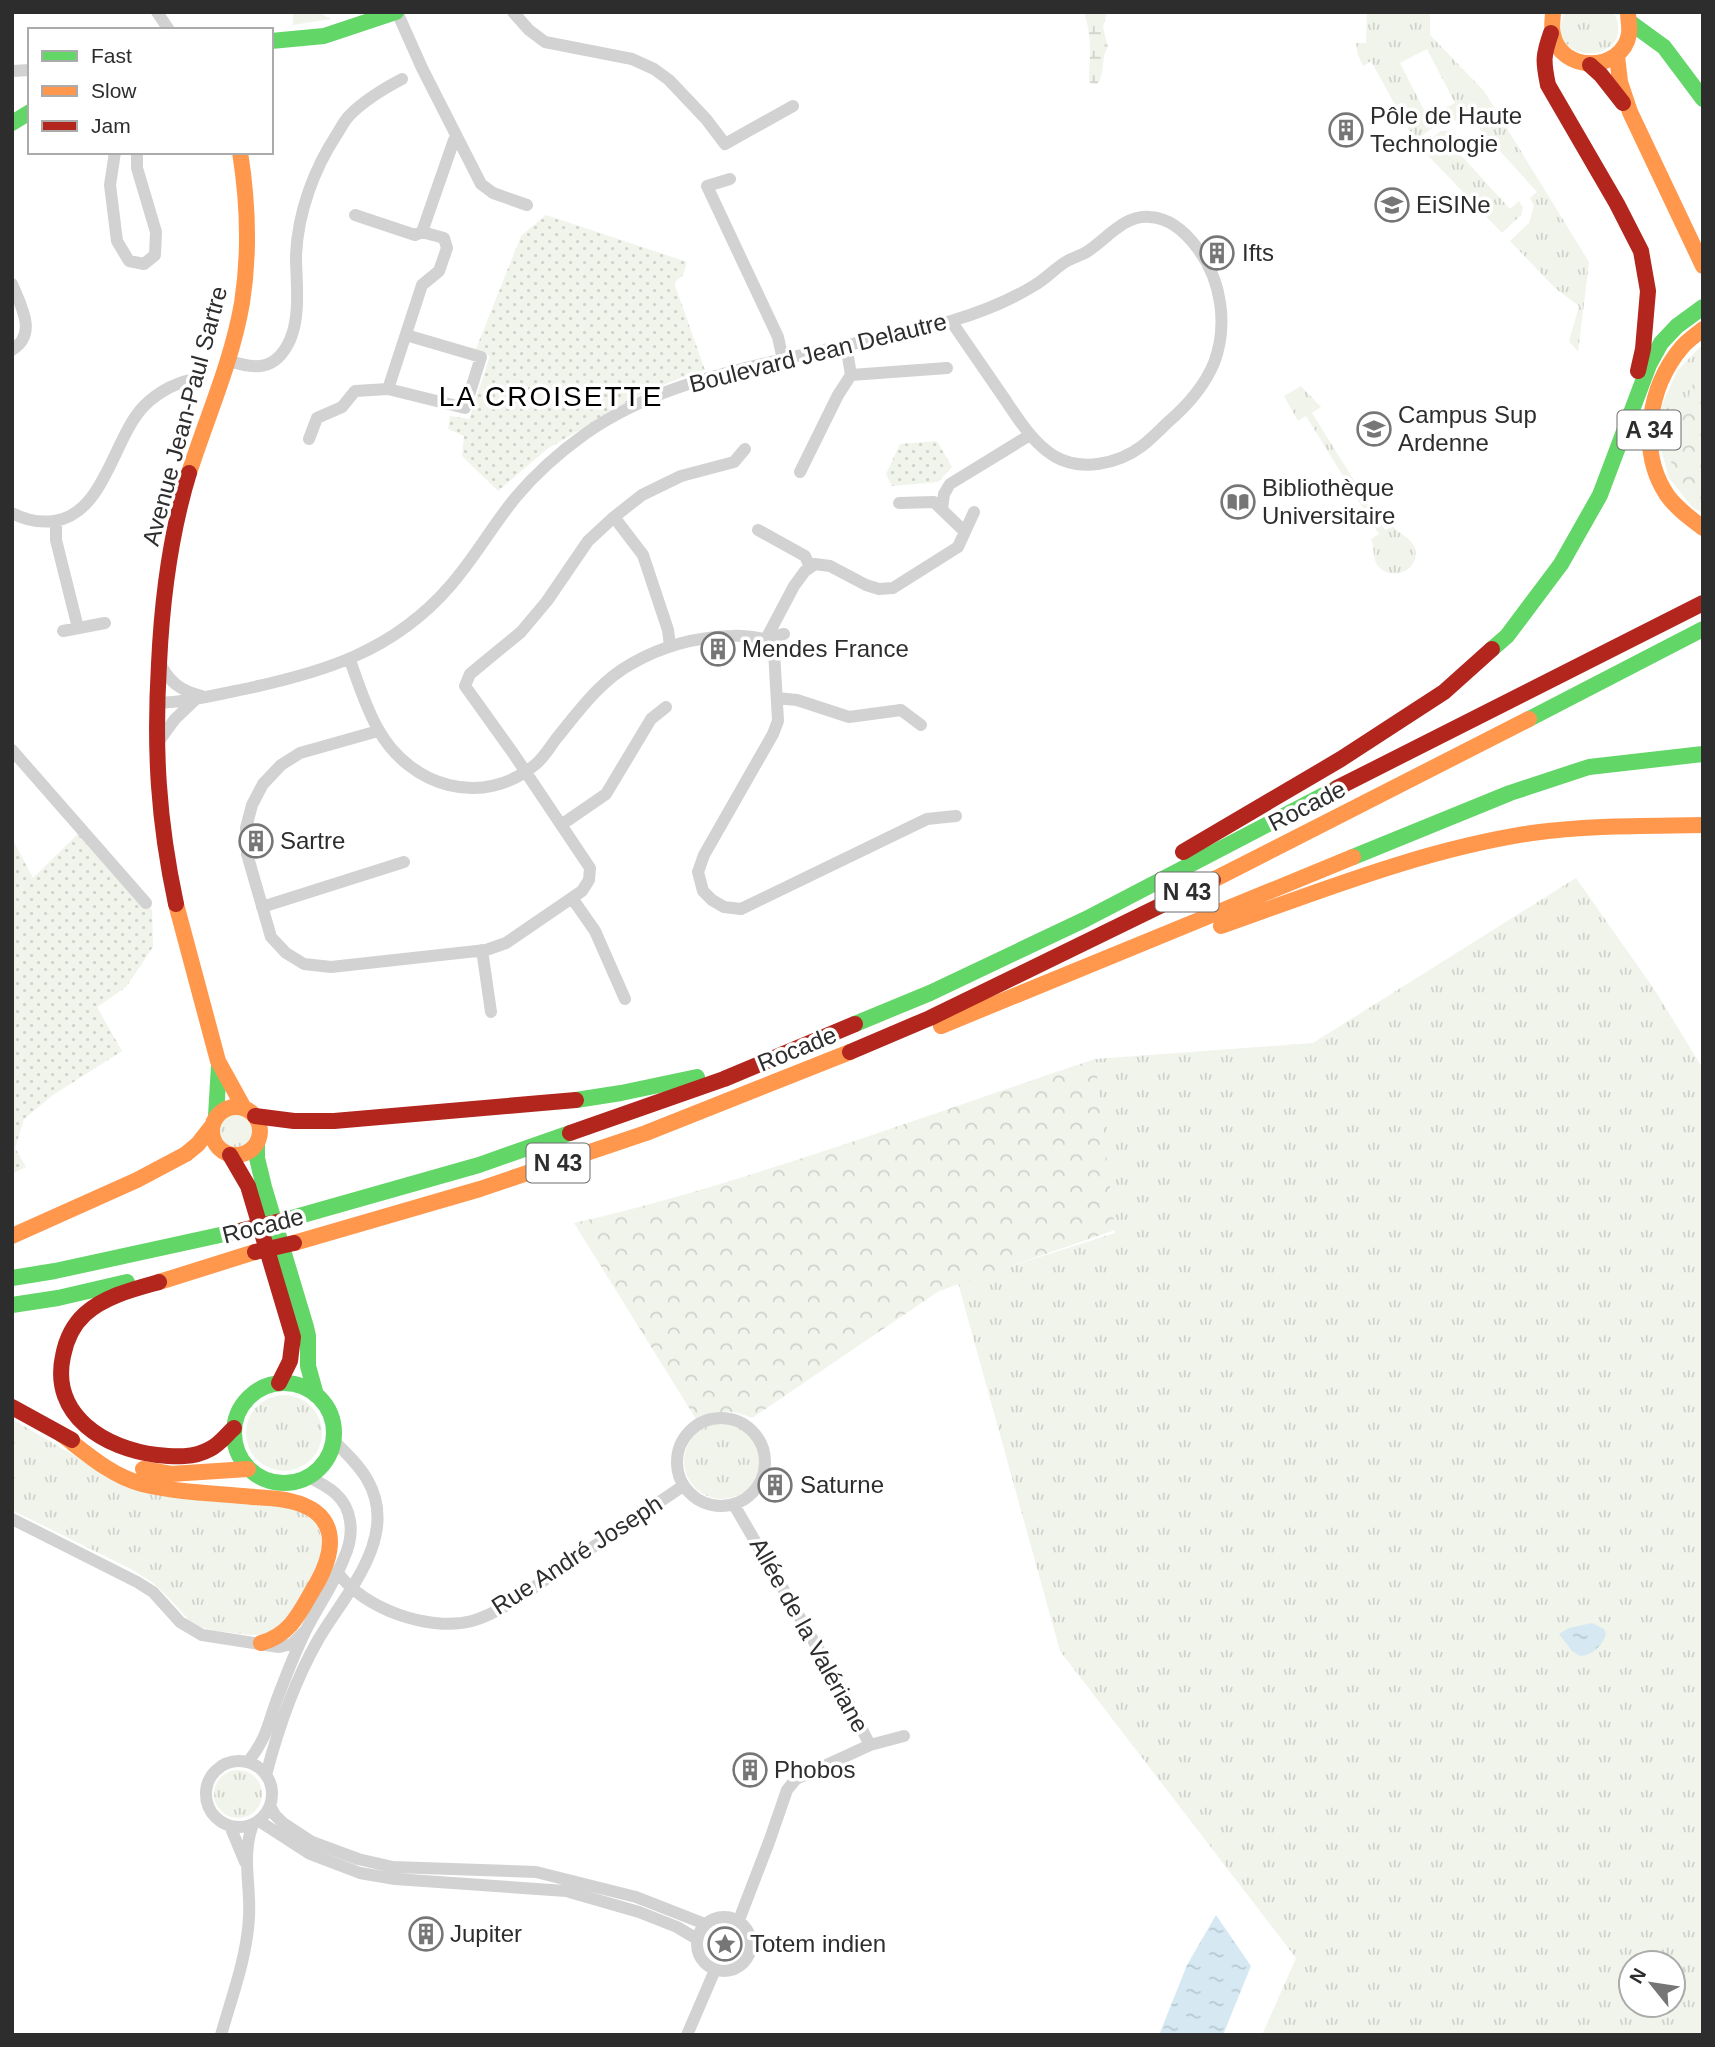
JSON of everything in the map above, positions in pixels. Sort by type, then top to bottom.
[{"type":"main road","points":[[273,41],[324,36],[397,12]]},
{"type":"main road","points":[[1553,12],[1543,63],[1548,85],[1641,251],[1648,291],[1643,349],[1626,425]]},
{"type":"main road","points":[[1551,33],[1556,46],[1565,56],[1577,63],[1600,64],[1616,56],[1625,47],[1630,18]]},
{"type":"main road","points":[[1630,18],[1664,47],[1703,99]]},
{"type":"main road","points":[[1616,56],[1620,82],[1630,112],[1703,266]]},
{"type":"main road","points":[[1590,65],[1630,112]]},
{"type":"main road","points":[[12,123],[28,114]]},
{"type":"main road","name":"Avenue Jean-Paul Sartre","points":[[240,154],[246,187],[248,234],[245,282],[227,360],[183,494],[168,568],[156,703],[156,745],[160,809],[173,894],[219,1063],[249,1112]]},
{"type":"main road","points":[[1626,425],[1649,365],[1661,343],[1677,326],[1703,307]]},
{"type":"main road","name":"A 34","points":[[1703,329],[1683,346],[1667,370],[1656,396],[1649,428],[1651,460],[1663,490],[1685,515],[1703,528]]},
{"type":"main road","name":"N 43","points":[[1087,919],[1158,867],[1341,759],[1444,692],[1507,636],[1561,564],[1600,495],[1626,425]]},
{"type":"main road","name":"N 43","points":[[12,1278],[285,1220],[479,1165],[774,1060],[930,993],[1087,919],[1245,835],[1703,603]]},
{"type":"main road","name":"Rocade","points":[[12,1305],[58,1298],[294,1243],[481,1189],[646,1133],[817,1066],[930,1018],[1243,865],[1703,629]]},
{"type":"main road","points":[[817,1066],[867,1056],[1510,793],[1588,767],[1703,754]]},
{"type":"main road","points":[[997,1004],[1448,850],[1530,833],[1588,826],[1703,825]]},
{"type":"main road","points":[[12,1236],[137,1180],[186,1154],[229,1108],[280,1121],[323,1122],[557,1102],[621,1093],[774,1060]]},
{"type":"main road","name":"Avenue Jean-Paul Sartre","points":[[214,1121],[219,1063]]},
{"type":"main road","points":[[249,1112],[260,1130],[257,1158],[306,1327],[307,1366],[316,1395]]},
{"type":"main road","points":[[214,1121],[211,1134],[217,1147],[230,1155],[248,1186],[293,1336],[290,1363],[279,1384]]},
{"type":"main road","points":[[230,1155],[245,1154],[257,1144]]},
{"type":"main road","points":[[234,1427],[213,1448],[197,1455],[179,1457],[139,1454],[100,1438],[82,1424],[64,1395],[60,1364],[66,1339],[75,1325],[92,1308],[124,1292],[255,1252]]},
{"type":"main road","points":[[279,1384],[299,1385],[316,1395],[331,1415],[334,1428],[334,1441],[320,1468],[308,1478],[283,1484],[270,1482],[248,1469],[237,1450],[234,1427],[245,1403],[254,1393],[279,1384]]},
{"type":"main road","points":[[12,1407],[106,1457],[138,1468],[171,1474],[248,1469]]},
{"type":"main road","points":[[61,1434],[97,1463],[140,1483],[186,1491],[287,1500],[304,1505],[319,1514],[331,1531],[330,1550],[322,1574],[288,1632],[261,1643]]},
{"type":"street","points":[[157,12],[168,28]]},
{"type":"street","points":[[397,12],[481,184],[492,193],[527,205]]},
{"type":"street","points":[[513,12],[545,42],[632,59],[654,69],[669,80],[697,109],[725,144],[793,106]]},
{"type":"street","points":[[227,360],[253,368],[266,365],[278,358],[290,341],[295,321],[296,251],[300,220],[311,184],[327,149],[348,117],[371,97],[402,79]]},
{"type":"street","points":[[422,233],[457,137]]},
{"type":"street","points":[[115,154],[110,185],[117,241],[129,261],[144,264],[155,255],[156,232],[137,168],[137,154]]},
{"type":"street","points":[[730,179],[707,186],[778,337],[783,360]]},
{"type":"street","points":[[355,215],[415,235],[422,233],[444,238],[447,248],[439,271],[422,285],[388,388]]},
{"type":"street","name":"Boulevard Jean Delautre","points":[[156,703],[201,698],[299,677],[350,660],[376,647],[414,621],[447,590],[516,497],[546,466],[585,435],[622,411],[661,393],[708,377],[951,321],[1002,304],[1040,283],[1071,258],[1084,255],[1116,229],[1135,219],[1148,216],[1165,220],[1182,231],[1209,265],[1218,289],[1221,314],[1220,342],[1214,362],[1195,396],[1141,447],[1115,461],[1085,465],[1059,459],[1030,435]]},
{"type":"street","points":[[12,284],[26,327],[25,337],[20,345],[12,350]]},
{"type":"street","points":[[942,509],[944,494],[950,484],[1030,435],[951,321]]},
{"type":"street","points":[[309,439],[317,418],[342,407],[355,391],[388,388],[465,408],[481,357],[406,335]]},
{"type":"street","points":[[800,472],[838,395],[851,375],[846,345]]},
{"type":"street","points":[[851,375],[947,368]]},
{"type":"street","points":[[12,513],[42,523],[62,520],[81,509],[96,491],[143,408],[166,388],[201,378]]},
{"type":"street","points":[[378,731],[300,753],[281,765],[263,784],[252,804],[246,828],[247,854],[271,937],[286,953],[304,964],[331,967],[482,950],[506,943],[582,891],[589,880],[590,868],[465,686],[470,674],[521,632],[547,601],[588,541],[614,517],[642,495],[681,476],[734,463],[745,449]]},
{"type":"street","points":[[899,503],[934,502],[965,532]]},
{"type":"street","points":[[766,639],[794,586],[810,567],[815,564],[830,566],[866,585],[879,589],[893,588],[958,547],[974,512]]},
{"type":"street","points":[[614,517],[643,555],[668,630],[670,646]]},
{"type":"street","points":[[55,521],[56,540],[78,628]]},
{"type":"street","points":[[758,530],[804,555],[810,567]]},
{"type":"street","points":[[63,631],[105,623]]},
{"type":"street","points":[[350,660],[378,731],[397,756],[417,773],[445,786],[471,788],[496,785],[537,763],[592,695],[628,665],[670,646],[699,638],[756,636],[766,639],[784,634]]},
{"type":"street","points":[[766,639],[774,651],[778,721],[704,856],[698,872],[703,891],[712,900],[724,907],[741,909],[928,819],[956,816]]},
{"type":"street","points":[[156,745],[175,719],[201,698],[173,683],[164,673],[159,660]]},
{"type":"street","points":[[777,698],[797,700],[849,716],[901,710],[921,725]]},
{"type":"street","points":[[561,825],[606,794],[651,719],[666,707]]},
{"type":"street","points":[[12,750],[146,903]]},
{"type":"street","points":[[262,907],[404,862]]},
{"type":"street","points":[[572,898],[595,932],[625,999]]},
{"type":"street","points":[[482,950],[491,1012]]},
{"type":"street","name":"Rue André Joseph","points":[[729,1419],[754,1433],[765,1459],[763,1474],[757,1487],[747,1497],[734,1504],[706,1504],[693,1497],[683,1486],[678,1473],[680,1444],[688,1432],[700,1423],[729,1419]]},
{"type":"street","points":[[266,1775],[302,1670],[372,1552],[376,1535],[375,1499],[370,1484],[362,1470],[334,1441]]},
{"type":"street","points":[[248,1762],[266,1735],[278,1695],[306,1630],[338,1573],[350,1537],[350,1520],[340,1496],[331,1488],[308,1478]]},
{"type":"street","name":"Rue André Joseph","points":[[351,1588],[405,1618],[444,1625],[473,1620],[513,1602],[683,1486]]},
{"type":"street","name":"Allée de la Valériane","points":[[734,1504],[837,1681],[870,1745],[796,1779],[787,1790],[739,1920]]},
{"type":"street","points":[[12,1519],[137,1582],[153,1592],[180,1622],[202,1635],[279,1647],[292,1644],[306,1630]]},
{"type":"street","points":[[338,1573],[351,1588]]},
{"type":"street","points":[[870,1745],[904,1736]]},
{"type":"street","points":[[221,2035],[242,1962],[248,1929],[247,1844],[256,1823],[270,1806],[272,1796],[271,1785],[258,1767],[248,1762],[226,1763],[217,1769],[207,1785],[206,1800],[212,1814],[223,1824],[242,1828],[256,1823],[310,1854],[360,1873],[536,1872],[636,1898],[705,1924]]},
{"type":"street","points":[[270,1806],[283,1823],[312,1842],[394,1873],[566,1891],[639,1912],[677,1927],[697,1939]]},
{"type":"street","points":[[230,1826],[247,1866]]},
{"type":"street","points":[[721,1916],[739,1920],[746,1926],[752,1943],[746,1960],[732,1970],[715,1970],[708,1966],[699,1954],[697,1939],[700,1931],[705,1924],[721,1916]]},
{"type":"street","points":[[687,2035],[715,1970]]},
{"type":"green space","points":[[293,12],[317,12],[332,19],[293,25]]},
{"type":"green space","points":[[1084,12],[1107,12],[1103,27],[1108,47],[1097,84],[1090,83],[1090,38]]},
{"type":"green space","points":[[1367,12],[1430,12],[1430,35],[1484,91],[1589,262],[1578,352],[1569,341],[1579,306],[1555,288],[1510,241],[1529,223],[1534,206],[1530,198],[1537,192],[1469,117],[1459,125],[1445,108],[1455,103],[1427,49],[1400,63],[1427,116],[1437,111],[1440,122],[1415,141],[1371,61],[1363,66],[1358,55],[1356,43],[1366,43]]},
{"type":"green space","points":[[1565,12],[1614,12],[1618,30],[1614,43],[1603,50],[1590,53],[1576,51],[1566,43],[1561,30]]},
{"type":"green space","points":[[1441,131],[1456,134],[1448,141],[1510,209],[1519,201],[1523,208],[1521,215],[1502,233],[1420,147]]},
{"type":"green space","points":[[546,215],[687,262],[683,275],[674,283],[705,370],[636,397],[547,449],[498,491],[462,456],[464,436],[448,429],[450,416],[469,419],[490,356],[476,349],[521,236]]},
{"type":"green space","points":[[1703,344],[1703,513],[1669,478],[1659,442],[1662,405],[1677,371]]},
{"type":"green space","points":[[1703,379],[1703,513],[1692,507],[1669,478],[1675,434],[1693,384]]},
{"type":"green space","points":[[1301,386],[1321,407],[1312,413],[1385,530],[1393,526],[1413,545],[1413,563],[1403,572],[1390,573],[1378,566],[1371,539],[1379,534],[1306,416],[1298,421],[1284,396]]},
{"type":"green space","points":[[937,441],[952,467],[938,482],[892,486],[886,474],[900,444]]},
{"type":"green space","points":[[84,828],[152,910],[153,947],[126,987],[97,1007],[122,1051],[53,1095],[24,1119],[15,1148],[26,1167],[12,1174],[12,838],[33,878]]},
{"type":"green space","points":[[1576,878],[1656,992],[1703,1069],[1703,2035],[1262,2035],[1296,1958],[1060,1651],[958,1283],[1115,1233],[1095,1059],[1313,1043]]},
{"type":"green space","points":[[1095,1059],[1115,1230],[939,1291],[752,1418],[724,1412],[696,1419],[574,1223],[640,1207],[771,1168]]},
{"type":"green space","points":[[236,1115],[247,1120],[252,1131],[247,1142],[236,1147],[225,1142],[220,1131],[225,1120]]},
{"type":"green space","points":[[292,1395],[305,1401],[316,1412],[322,1425],[320,1448],[305,1465],[292,1471],[276,1471],[263,1465],[248,1448],[246,1425],[252,1412],[269,1397]]},
{"type":"green space","points":[[12,1419],[107,1475],[292,1505],[318,1524],[325,1554],[290,1621],[267,1634],[253,1635],[201,1627],[189,1620],[152,1582],[131,1569],[12,1510]]},
{"type":"green space","points":[[722,1423],[737,1426],[749,1434],[757,1446],[760,1461],[757,1476],[749,1488],[737,1496],[722,1499],[707,1496],[695,1488],[687,1476],[684,1461],[687,1446],[695,1434],[707,1426]]},
{"type":"green space","points":[[238,1770],[247,1771],[255,1777],[261,1785],[261,1803],[255,1811],[247,1817],[238,1818],[229,1817],[221,1811],[215,1803],[214,1794],[215,1785],[221,1777],[229,1771]]},
{"type":"green space","points":[[722,1934],[730,1934],[736,1944],[730,1954],[722,1954],[716,1948],[716,1940]]},
{"type":"water","points":[[1592,1623],[1604,1629],[1605,1638],[1593,1652],[1580,1656],[1572,1651],[1559,1634],[1569,1628]]},
{"type":"water","points":[[1216,1915],[1251,1966],[1223,2035],[1159,2035],[1187,1965]]},
{"type":"traffic: fast","points":[[273,41],[324,36],[396,12]]},
{"type":"traffic: fast","points":[[1631,23],[1664,47],[1703,99]]},
{"type":"traffic: fast","points":[[12,123],[28,113]]},
{"type":"traffic: fast","points":[[1492,649],[1507,636],[1561,564],[1600,495],[1649,365],[1661,343],[1677,326],[1703,307]]},
{"type":"traffic: fast","points":[[1529,719],[1703,629]]},
{"type":"traffic: fast","points":[[1353,857],[1510,793],[1589,767],[1703,754]]},
{"type":"traffic: fast","points":[[855,1024],[930,993],[1086,919],[1337,788]]},
{"type":"traffic: fast","points":[[216,1116],[219,1065]]},
{"type":"traffic: fast","points":[[576,1100],[697,1077]]},
{"type":"traffic: fast","points":[[285,1220],[479,1165],[570,1133]]},
{"type":"traffic: fast","points":[[257,1144],[257,1158],[264,1187],[306,1327],[308,1366],[316,1395]]},
{"type":"traffic: fast","points":[[12,1278],[243,1230]]},
{"type":"traffic: fast","points":[[12,1305],[58,1298],[127,1282]]},
{"type":"traffic: fast","points":[[284,1383],[303,1387],[319,1398],[330,1414],[334,1433],[330,1452],[319,1468],[303,1479],[284,1483],[265,1479],[249,1468],[238,1452],[234,1433],[238,1414],[249,1398],[265,1387],[284,1383]]},
{"type":"traffic: slow","points":[[1553,12],[1552,31],[1558,47],[1567,56],[1591,63],[1615,56],[1624,47],[1629,34],[1628,12]]},
{"type":"traffic: slow","points":[[1617,56],[1620,82],[1630,112],[1703,266]]},
{"type":"traffic: slow","points":[[189,473],[226,368],[242,303],[247,227],[240,154]]},
{"type":"traffic: slow","points":[[1703,329],[1682,347],[1662,380],[1655,399],[1650,439],[1652,458],[1667,495],[1679,509],[1703,528]]},
{"type":"traffic: slow","points":[[1213,880],[1529,719]]},
{"type":"traffic: slow","points":[[1221,926],[1375,872],[1492,840],[1575,829],[1703,825]]},
{"type":"traffic: slow","points":[[941,1026],[1353,857]]},
{"type":"traffic: slow","points":[[176,904],[218,1061],[244,1108]]},
{"type":"traffic: slow","points":[[294,1243],[480,1189],[646,1133],[850,1052]]},
{"type":"traffic: slow","points":[[236,1107],[245,1108],[253,1114],[259,1122],[260,1131],[259,1140],[253,1148],[245,1154],[236,1155],[227,1154],[219,1148],[213,1140],[212,1131],[213,1122],[219,1114],[227,1108],[236,1107]]},
{"type":"traffic: slow","points":[[12,1236],[137,1180],[186,1154],[212,1126]]},
{"type":"traffic: slow","points":[[159,1282],[255,1252]]},
{"type":"traffic: slow","points":[[61,1434],[109,1470],[142,1484],[179,1491],[284,1500],[306,1506],[317,1513],[325,1522],[329,1533],[330,1544],[324,1570],[289,1627],[261,1643]]},
{"type":"traffic: slow","points":[[143,1469],[171,1474],[248,1469]]},
{"type":"traffic: jam","points":[[1551,33],[1545,59],[1548,85],[1641,251],[1648,291],[1643,349],[1638,371]]},
{"type":"traffic: jam","points":[[1590,65],[1623,103]]},
{"type":"traffic: jam","points":[[176,904],[161,814],[157,755],[158,695],[162,615],[168,567],[189,473]]},
{"type":"traffic: jam","points":[[1337,788],[1703,603]]},
{"type":"traffic: jam","points":[[1183,852],[1341,759],[1444,692],[1492,649]]},
{"type":"traffic: jam","points":[[850,1052],[930,1018],[1213,880]]},
{"type":"traffic: jam","points":[[570,1133],[724,1079],[855,1024]]},
{"type":"traffic: jam","points":[[255,1116],[294,1121],[334,1121],[576,1100]]},
{"type":"traffic: jam","points":[[230,1155],[248,1186],[293,1337],[290,1361],[279,1383]]},
{"type":"traffic: jam","points":[[243,1230],[285,1220]]},
{"type":"traffic: jam","points":[[255,1252],[294,1243]]},
{"type":"traffic: jam","points":[[159,1282],[111,1298],[81,1318],[71,1333],[63,1356],[61,1377],[65,1396],[86,1426],[101,1437],[119,1445],[157,1455],[184,1456],[204,1452],[214,1447],[234,1428]]},
{"type":"traffic: jam","points":[[12,1407],[72,1440]]},
{"type":"place","name":"Pôle de Haute Technologie","points":[[1346,130]]},
{"type":"place","name":"EiSINe","points":[[1392,205]]},
{"type":"place","name":"Ifts","points":[[1217,253]]},
{"type":"place","name":"Campus Sup Ardenne","points":[[1374,429]]},
{"type":"place","name":"Bibliothèque Universitaire","points":[[1238,502]]},
{"type":"place","name":"Mendes France","points":[[718,649]]},
{"type":"place","name":"Sartre","points":[[256,841]]},
{"type":"place","name":"Saturne","points":[[775,1485]]},
{"type":"place","name":"Phobos","points":[[750,1770]]},
{"type":"place","name":"Jupiter","points":[[426,1934]]},
{"type":"place","name":"Totem indien","points":[[725,1944]]},
{"type":"district","name":"LA CROISETTE","points":[[551,396]]}]
